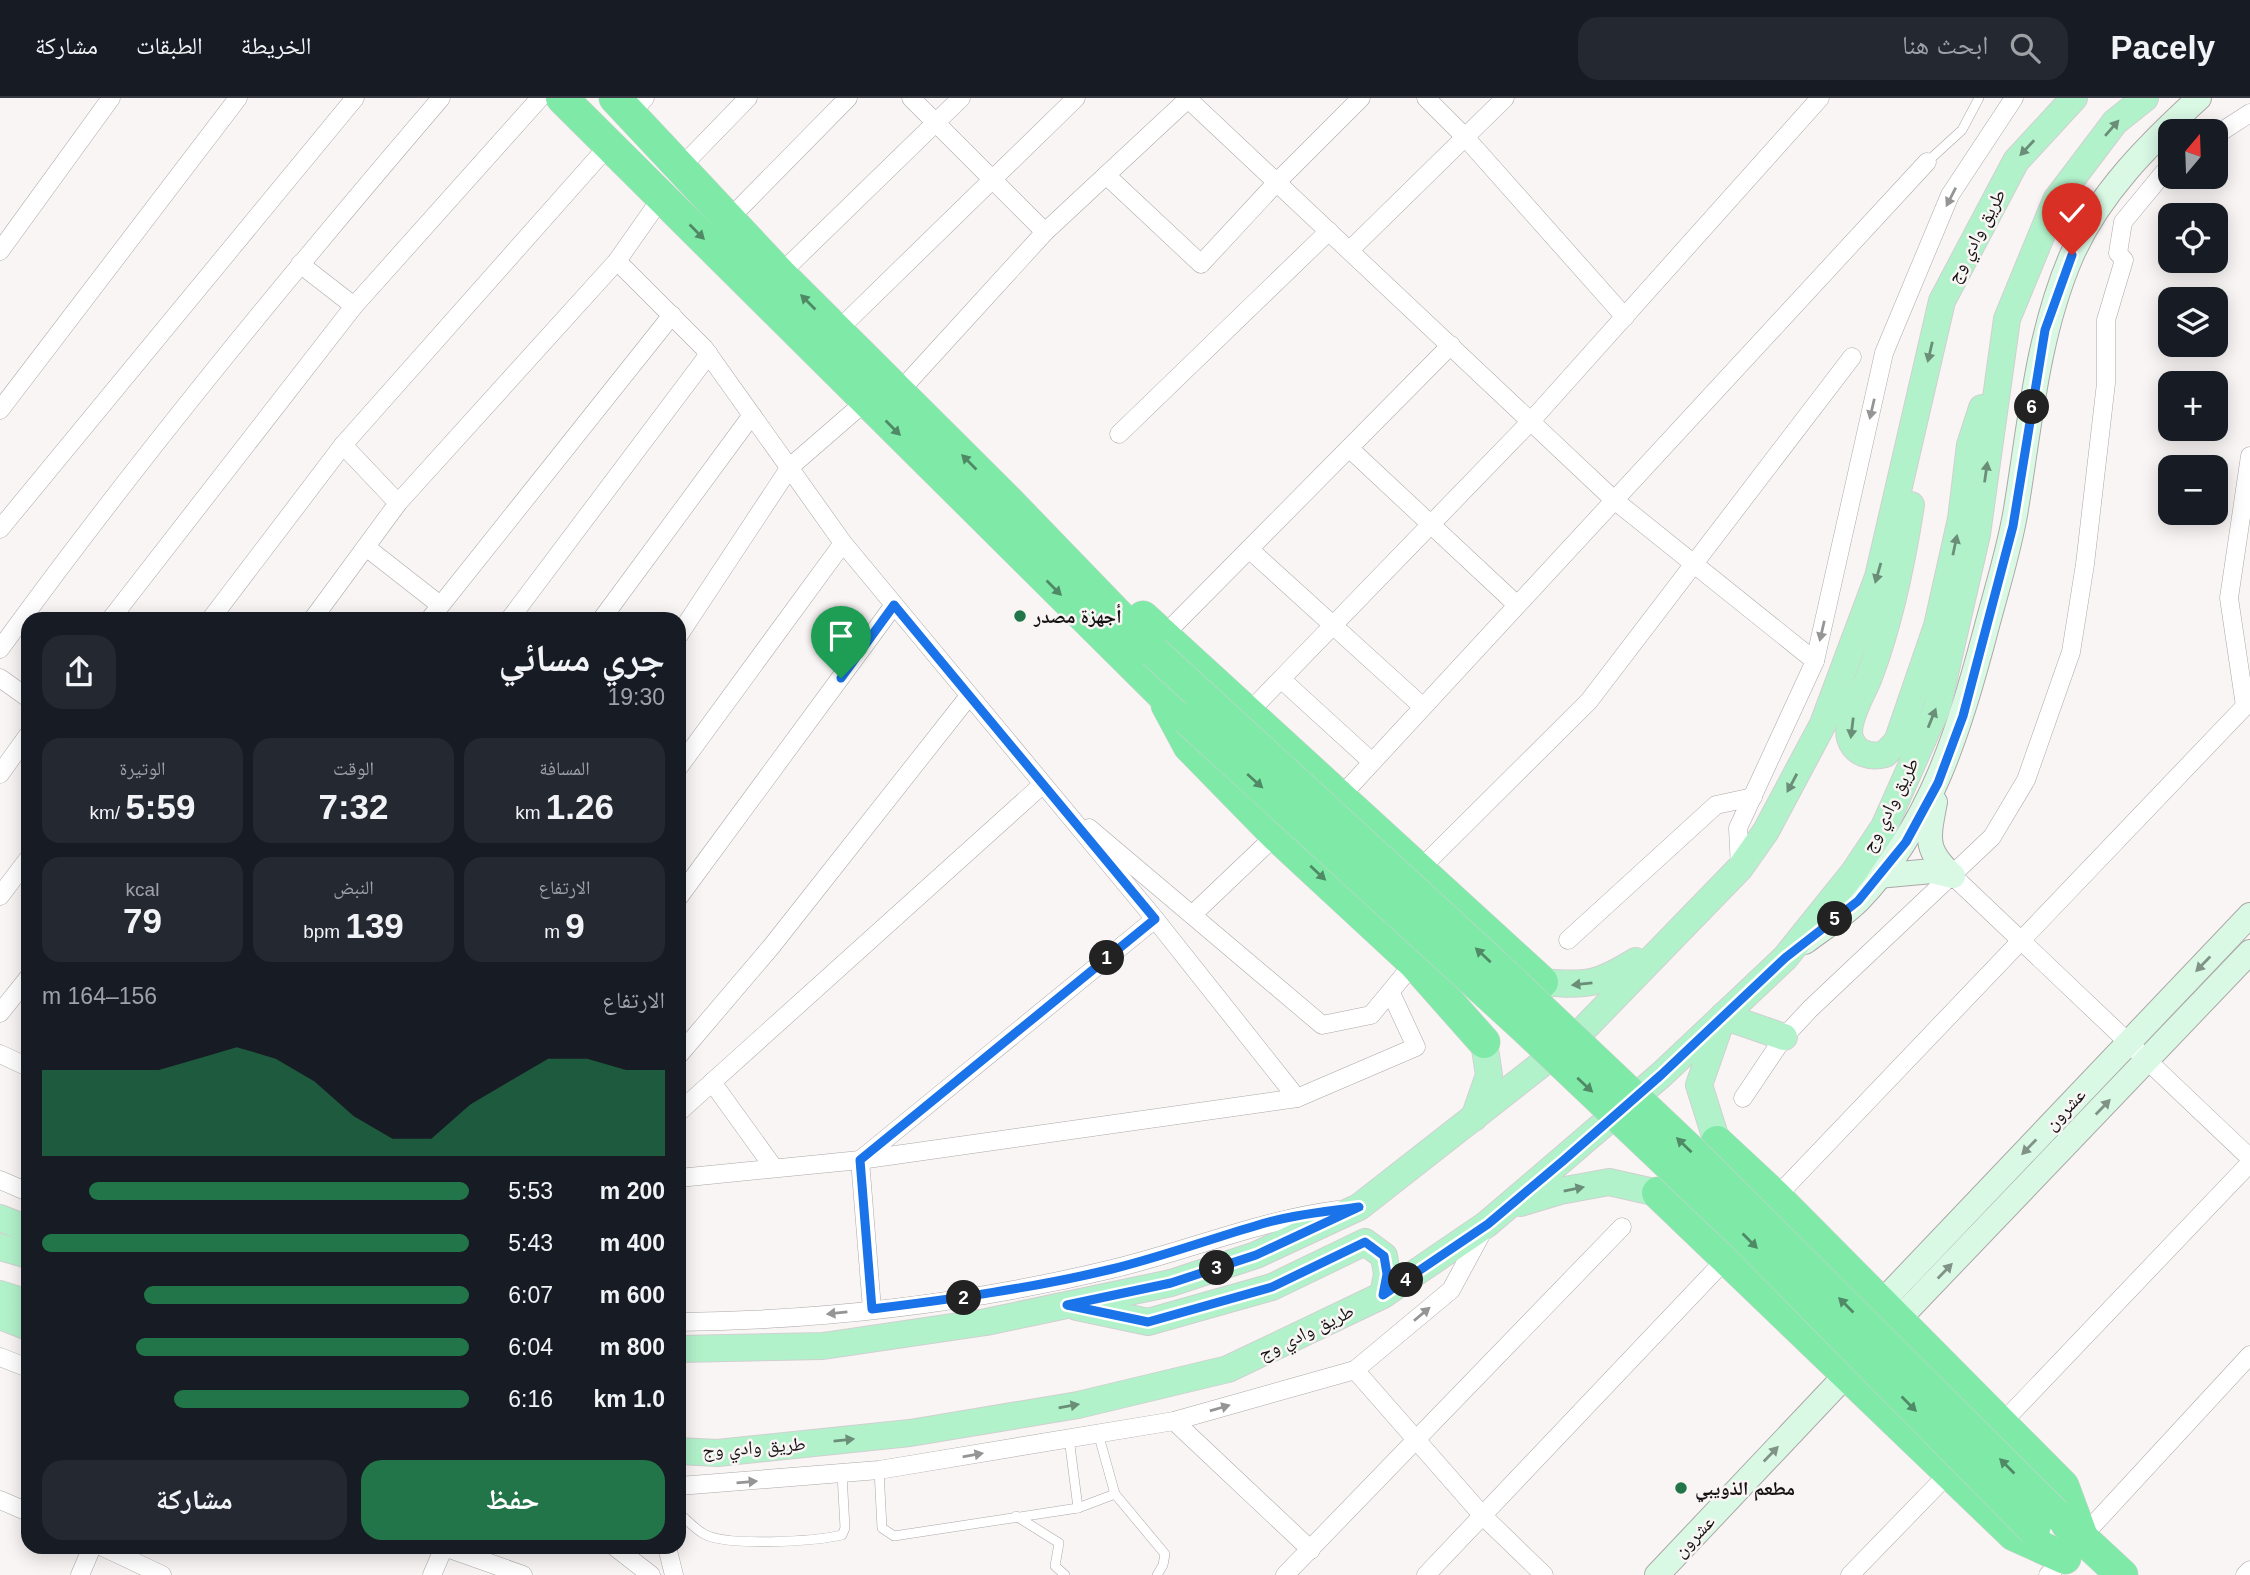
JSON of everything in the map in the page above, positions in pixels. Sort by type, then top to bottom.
[{"type":"highway","points":[[562,98],[1187,719],[1525,1028],[2045,1522]]},
{"type":"highway","points":[[630,103],[681,167],[780,274],[1007,500],[1691,1151],[2045,1522],[2070,1561]]},
{"type":"highway","points":[[1159,643],[1248,713],[1542,982]]},
{"type":"highway","points":[[1162,694],[1189,746],[1276,835],[1415,963],[1485,1042]]},
{"type":"highway","points":[[1717,1142],[1776,1196],[2063,1486],[2070,1561]]},
{"type":"highway","points":[[1658,1193],[2014,1535],[2070,1561],[2122,1575]]},
{"type":"main road","name":"طريق وادي وج","points":[[686,1349],[823,1346],[986,1322],[1195,1275],[1256,1255],[1359,1207],[1576,1037],[1740,868],[1766,831],[1823,724],[1878,577],[1942,301],[2016,161],[2074,98]]},
{"type":"main road","name":"طريق وادي وج","points":[[686,1451],[718,1453],[910,1433],[1078,1405],[1228,1370],[1383,1295],[1488,1224],[1661,1075],[1785,958],[1854,872],[1884,827],[1937,708],[1977,534],[2007,319],[2056,200],[2115,122],[2146,98]]},
{"type":"main road","points":[[1908,448],[1913,495],[1902,565],[1875,662],[1849,730],[1854,746],[1868,755],[1885,754],[1897,741],[1937,626],[1961,519],[1970,445],[2004,344]]},
{"type":"main road","points":[[1542,982],[1582,986],[1608,978],[1662,946]]},
{"type":"main road","points":[[1717,1142],[1699,1085],[1723,1016],[1784,1037]]},
{"type":"main road","points":[[1474,1118],[1489,1075],[1485,1042]]},
{"type":"main road","points":[[1508,1207],[1560,1191],[1609,1182],[1658,1193]]},
{"type":"main road","points":[[0,1218],[21,1226]]},
{"type":"main road","points":[[1067,1305],[1148,1322],[1272,1287],[1365,1242],[1384,1256],[1387,1274],[1383,1295]]},
{"type":"main road","points":[[0,1247],[21,1253]]},
{"type":"main road","points":[[0,1294],[21,1301]]},
{"type":"main road","points":[[0,1316],[21,1324]]},
{"type":"street","points":[[0,251],[111,98]]},
{"type":"street","points":[[0,410],[237,98]]},
{"type":"street","points":[[0,529],[355,98]]},
{"type":"street","points":[[26,612],[70,552],[300,264],[440,98]]},
{"type":"street","points":[[116,612],[354,306],[540,98]]},
{"type":"street","points":[[681,167],[748,98]]},
{"type":"street","points":[[730,218],[848,98]]},
{"type":"street","points":[[911,98],[1045,232]]},
{"type":"street","points":[[780,274],[961,98]]},
{"type":"street","points":[[837,331],[1076,98]]},
{"type":"street","points":[[899,392],[1045,232],[1188,98],[1613,499],[1815,662]]},
{"type":"street","points":[[1106,175],[1201,264],[1277,182],[1361,98]]},
{"type":"street","points":[[1426,98],[1465,137],[1625,317]]},
{"type":"street","points":[[1350,250],[1505,98]]},
{"type":"street","points":[[1248,713],[1532,420],[1820,98]]},
{"type":"street","points":[[1740,868],[1738,828],[1815,662],[1884,354],[1950,195],[2014,98]]},
{"type":"street","points":[[1785,958],[1858,901],[1906,842],[1938,783],[1963,716],[2013,526],[2045,330],[2072,255],[2101,203],[2146,146],[2199,98]]},
{"type":"street","points":[[2228,127],[2250,113]]},
{"type":"street","points":[[216,612],[343,445],[609,145]]},
{"type":"street","points":[[1340,796],[1927,162]]},
{"type":"street","points":[[1744,1098],[1784,1037],[1992,837],[2026,780],[2071,652],[2085,564],[2106,383],[2106,320],[2124,260],[2118,253],[2123,222],[2158,180]]},
{"type":"street","points":[[318,612],[398,503],[617,261],[662,197]]},
{"type":"street","points":[[1119,434],[1329,231]]},
{"type":"street","points":[[617,261],[709,354],[843,543],[1155,919],[1297,1098]]},
{"type":"street","points":[[300,264],[354,306]]},
{"type":"street","points":[[366,547],[434,612],[672,315]]},
{"type":"street","points":[[1159,643],[1451,345]]},
{"type":"street","points":[[515,612],[709,354]]},
{"type":"street","points":[[1420,869],[1589,701],[1852,357]]},
{"type":"street","points":[[686,624],[790,467],[866,401]]},
{"type":"street","points":[[607,612],[752,415]]},
{"type":"street","points":[[343,445],[398,503]]},
{"type":"street","points":[[1349,448],[1516,604]]},
{"type":"street","points":[[1776,1196],[2247,704],[2229,598],[2250,456]]},
{"type":"street","points":[[686,757],[843,543]]},
{"type":"street","points":[[1249,549],[1423,707]]},
{"type":"street","points":[[686,887],[894,605]]},
{"type":"street","points":[[0,648],[21,619]]},
{"type":"street","points":[[0,678],[21,693]]},
{"type":"street","points":[[1280,679],[1372,762]]},
{"type":"street","points":[[686,1047],[771,947],[969,696]]},
{"type":"street","points":[[0,774],[21,744]]},
{"type":"street","points":[[1938,783],[1928,840],[1936,860],[2250,1160],[2001,1424]]},
{"type":"street","points":[[1047,791],[1322,1025],[1371,1015],[1415,963]]},
{"type":"street","points":[[686,1106],[1047,791]]},
{"type":"street","points":[[1568,940],[1716,805],[1753,797]]},
{"type":"street","points":[[1192,915],[1276,835]]},
{"type":"street","points":[[0,896],[21,868]]},
{"type":"street","points":[[1878,876],[1932,871],[1953,876]]},
{"type":"street","name":"عشرون","points":[[1890,1311],[2128,1043],[2250,915]]},
{"type":"street","points":[[860,1160],[1155,919]]},
{"type":"street","name":"عشرون","points":[[1890,1311],[2147,1060],[2250,952]]},
{"type":"street","points":[[0,1013],[21,987]]},
{"type":"street","points":[[686,1177],[860,1160],[1297,1098],[1416,1046],[1391,993]]},
{"type":"street","points":[[0,1054],[21,1064]]},
{"type":"street","points":[[712,1082],[774,1168]]},
{"type":"street","points":[[860,1160],[872,1309]]},
{"type":"street","points":[[0,1180],[21,1189]]},
{"type":"street","points":[[686,1322],[761,1321],[990,1294],[1110,1270],[1183,1251],[1256,1225],[1299,1215],[1359,1207]]},
{"type":"street","points":[[686,1490],[879,1470],[1174,1421],[1355,1370],[1451,1290],[1488,1224]]},
{"type":"street","points":[[1286,1575],[1622,1227]]},
{"type":"street","points":[[1426,1575],[1726,1259]]},
{"type":"street","points":[[2070,1561],[2250,1355]]},
{"type":"street","points":[[0,1357],[21,1365]]},
{"type":"street","points":[[1355,1370],[1414,1441],[1483,1516],[1544,1575]]},
{"type":"street","name":"عشرون","points":[[1657,1575],[1846,1375]]},
{"type":"street","points":[[1174,1421],[1311,1550]]},
{"type":"street","points":[[1850,1575],[1950,1473]]},
{"type":"street","points":[[0,1500],[21,1510]]},
{"type":"street","points":[[80,1575],[89,1554]]},
{"type":"street","points":[[118,1554],[162,1575]]},
{"type":"street","points":[[432,1575],[440,1554]]},
{"type":"street","points":[[463,1554],[523,1575]]},
{"type":"street","points":[[624,1554],[650,1575]]},
{"type":"street","points":[[669,1554],[674,1575]]},
{"type":"street","points":[[2245,1575],[2250,1570]]},
{"type":"lane","points":[[1927,162],[1962,130],[1979,98]]},
{"type":"lane","points":[[1098,1433],[1115,1494],[1165,1554],[1157,1575]]},
{"type":"lane","points":[[1069,1438],[1078,1508]]},
{"type":"lane","points":[[879,1470],[882,1528],[885,1533],[894,1536],[1078,1508],[1115,1494]]},
{"type":"lane","points":[[686,1519],[703,1534],[736,1542],[842,1535],[845,1528],[842,1474]]},
{"type":"lane","points":[[1016,1516],[1059,1543],[1055,1566],[1065,1575]]},
{"type":"place","name":"أجهزة مصدر","points":[[1020,616]]},
{"type":"place","name":"مطعم الذويبي","points":[[1681,1488]]},
{"type":"route","points":[[841,678],[894,605],[1155,919],[860,1160],[872,1309],[990,1294],[1110,1270],[1183,1251],[1256,1225],[1299,1215],[1359,1207],[1256,1255],[1171,1283],[1067,1305],[1148,1322],[1272,1287],[1365,1242],[1384,1256],[1387,1274],[1383,1295],[1488,1224],[1564,1160],[1661,1075],[1785,958],[1858,901],[1906,842],[1938,783],[1963,716],[2013,526],[2045,330],[2072,255]]}]
